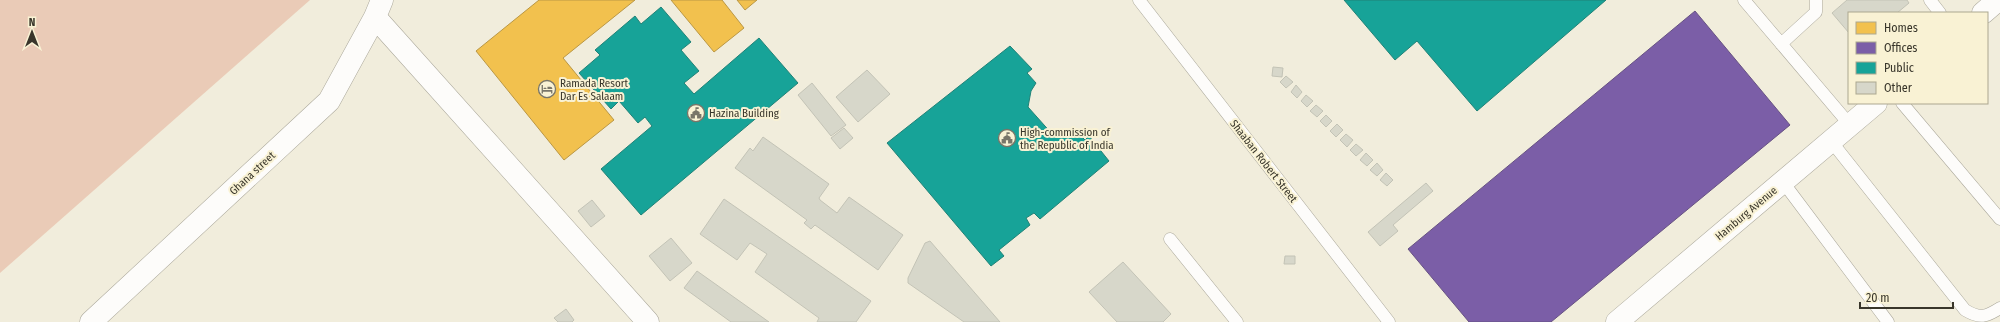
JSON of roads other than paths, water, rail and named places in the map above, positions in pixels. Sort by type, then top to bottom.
[{"type":"street","points":[[1984,12],[1998,0]]},
{"type":"street","points":[[378,9],[648,322]]},
{"type":"street","name":"Ghana street","points":[[91,322],[329,101],[378,9]]},
{"type":"street","name":"Hamburg Avenue","points":[[1617,322],[1875,104]]},
{"type":"lane","name":"Shaaban Robert Street","points":[[1139,0],[1389,322]]},
{"type":"lane","points":[[1744,0],[1850,124]]},
{"type":"lane","points":[[1781,44],[1816,12],[1816,0]]},
{"type":"lane","points":[[1930,0],[1939,12]]},
{"type":"lane","points":[[1903,104],[2000,220]]},
{"type":"lane","points":[[1831,141],[1965,310],[1974,315],[1982,316],[1992,314],[2000,308]]},
{"type":"lane","points":[[1783,182],[1888,322]]},
{"type":"lane","points":[[1170,239],[1237,322]]},
{"type":"place","name":"Ramada Resort Dar Es Salaam","points":[[547,89]]},
{"type":"place","name":"Hazina Building","points":[[696,113]]},
{"type":"place","name":"High-commission of the Republic of India","points":[[1007,138]]}]
